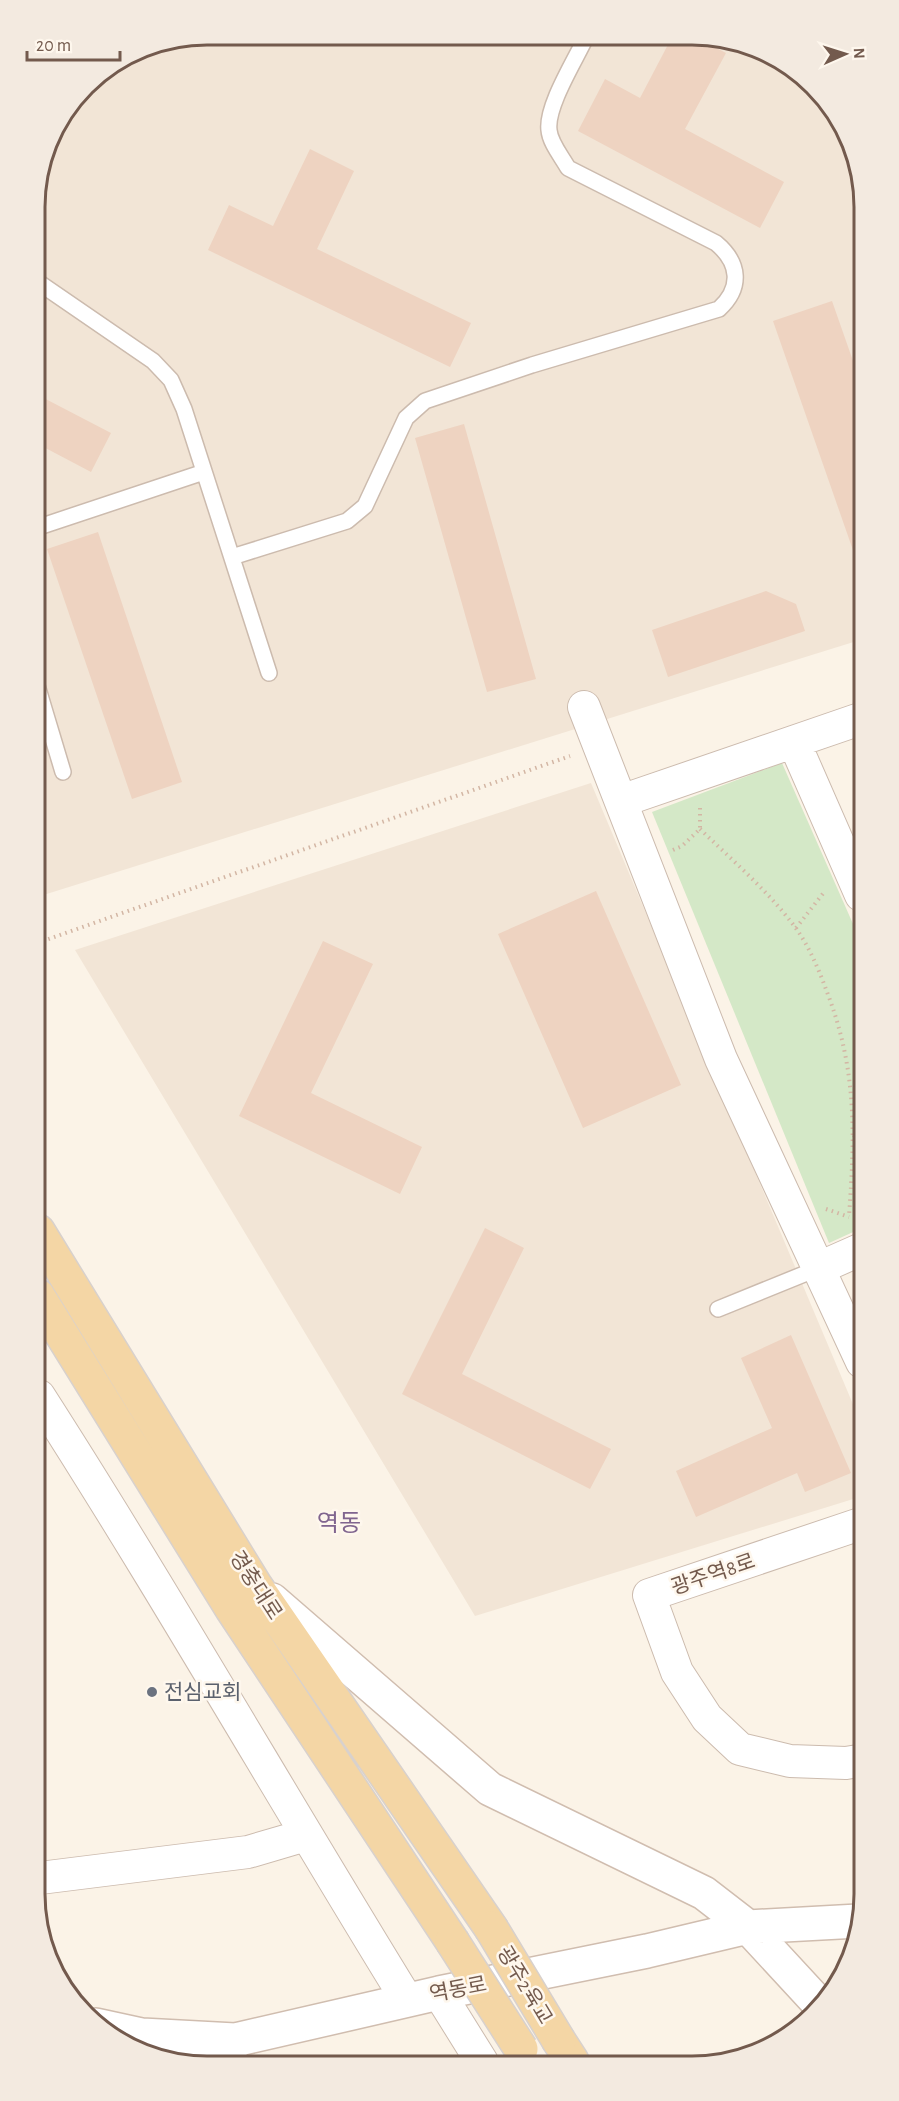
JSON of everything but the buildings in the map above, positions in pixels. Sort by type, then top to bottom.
[{"type":"main road","name":"경충대로","points":[[45,1242],[255,1585],[490,1928]]},
{"type":"main road","name":"경충대로","points":[[45,1307],[232,1609],[452,1941]]},
{"type":"main road","name":"광주2육교","points":[[490,1928],[565,2051]]},
{"type":"main road","name":"광주2육교","points":[[452,1941],[525,2056]]},
{"type":"street","points":[[584,707],[721,1059],[854,1345]]},
{"type":"street","points":[[621,801],[854,721]]},
{"type":"street","points":[[794,742],[854,859]]},
{"type":"street","points":[[819,1268],[854,1253]]},
{"type":"street","points":[[45,1405],[122,1526],[407,2000]]},
{"type":"street","name":"광주역8로","points":[[854,1526],[649,1595],[677,1672],[707,1718],[740,1749],[790,1761],[854,1762]]},
{"type":"street","points":[[255,1585],[490,1789],[704,1893],[748,1927],[815,2000]]},
{"type":"street","points":[[45,1877],[248,1852],[306,1835]]},
{"type":"street","name":"역동로","points":[[119,2030],[142,2035],[177,2050],[235,2040],[440,1993],[647,1952],[748,1927],[852,1921]]},
{"type":"street","points":[[440,1993],[478,2056]]},
{"type":"street","points":[[177,2050],[202,2056]]},
{"type":"lane","points":[[232,557],[347,521],[365,506],[406,418],[424,401],[532,365],[719,309],[733,297],[735,278],[729,254],[716,243],[568,168],[549,130],[553,108],[582,45]]},
{"type":"lane","points":[[45,287],[153,361],[171,380],[184,409],[269,673]]},
{"type":"lane","points":[[45,525],[204,472]]},
{"type":"lane","points":[[45,712],[63,772]]},
{"type":"lane","points":[[718,1309],[819,1268]]},
{"type":"path","points":[[45,940],[599,746]]},
{"type":"path","points":[[698,775],[700,829],[746,873],[796,928],[820,972],[837,1017],[848,1057],[853,1135],[849,1216]]},
{"type":"path","points":[[645,862],[682,846],[700,829]]},
{"type":"path","points":[[796,928],[854,859]]},
{"type":"shaded area","points":[[196,45],[703,45],[744,54],[782,72],[814,100],[827,117],[845,155],[853,186],[854,642],[45,895],[45,196],[48,175],[57,145],[72,117],[92,92],[117,72],[145,57],[175,48]]},
{"type":"shaded area","points":[[591,783],[854,1407],[854,1499],[475,1616],[75,950]]},
{"type":"green space","points":[[782,763],[854,926],[854,1232],[829,1243],[652,812]]},
{"type":"place","name":"전심교회","points":[[152,1692]]},
{"type":"district","name":"역동","points":[[339,1523]]}]
